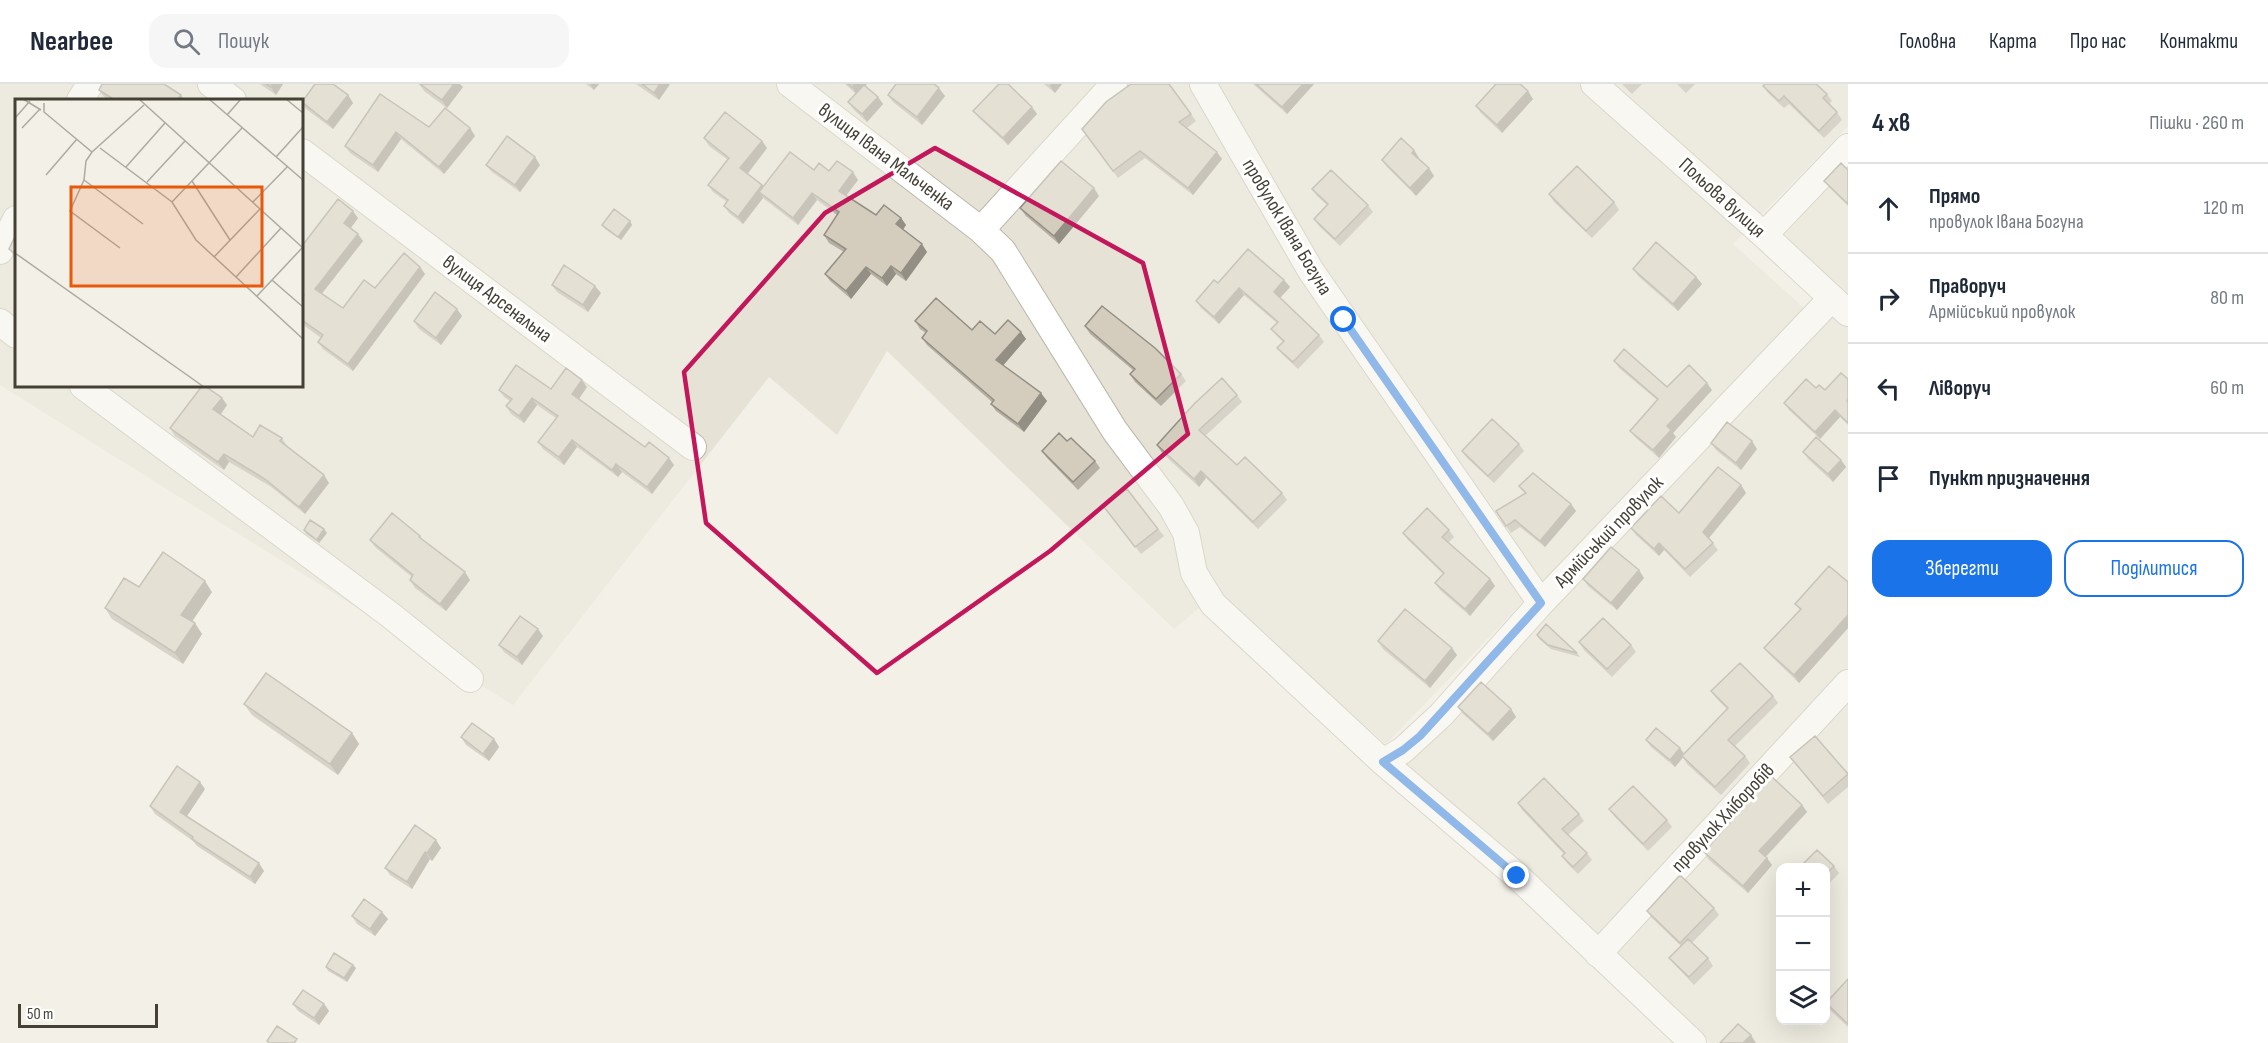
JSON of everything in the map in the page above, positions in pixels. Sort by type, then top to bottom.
[{"type":"street","points":[[81,99],[90,84]]},
{"type":"street","points":[[211,84],[232,99]]},
{"type":"street","name":"вулиця Івана Мальченка","points":[[790,84],[981,230],[1003,251],[1115,431],[1171,506],[1186,532],[1194,573],[1213,604],[1383,762],[1517,876],[1693,1043]]},
{"type":"street","points":[[981,230],[1114,84]]},
{"type":"street","name":"провулок Івана Богуна","points":[[1203,84],[1311,271],[1541,603]]},
{"type":"street","name":"Польова вулиця","points":[[1594,84],[1840,306]]},
{"type":"street","points":[[1764,235],[1848,147]]},
{"type":"street","name":"вулиця Арсенальна","points":[[303,153],[693,447]]},
{"type":"street","points":[[0,251],[15,221]]},
{"type":"street","name":"Армійський провулок","points":[[1383,762],[1420,736],[1541,603],[1840,306]]},
{"type":"street","points":[[0,322],[15,334]]},
{"type":"street","points":[[84,387],[389,614],[470,680]]},
{"type":"street","name":"провулок Хліборобів","points":[[1598,954],[1848,683]]},
{"type":"highlighted area","points":[[935,148],[1143,263],[1188,434],[1050,551],[877,673],[706,523],[684,372],[825,213]]},
{"type":"shaded area","points":[[0,84],[1848,84],[1848,126],[1733,244],[1805,309],[1386,744],[1216,594],[1174,629],[887,351],[837,435],[769,377],[513,705],[0,385]]},
{"type":"shaded area","points":[[1848,158],[1848,1043],[1711,1043],[1401,765],[1838,285],[1777,232]]},
{"type":"building","points":[[102,84],[164,84],[181,95],[178,99],[113,99],[99,90]]},
{"type":"building","points":[[315,84],[333,84],[348,95],[327,122],[303,101]]},
{"type":"building","points":[[420,84],[454,84],[442,100]]},
{"type":"building","points":[[642,84],[660,84],[654,93]]},
{"type":"building","points":[[896,84],[934,84],[939,88],[917,117],[888,95]]},
{"type":"building","points":[[999,84],[1008,84],[1032,107],[1003,138],[973,111]]},
{"type":"building","points":[[1131,84],[1169,84],[1191,114],[1179,122],[1217,152],[1188,188],[1140,151],[1113,171],[1082,129],[1106,102]]},
{"type":"building","points":[[1256,84],[1303,84],[1282,107]]},
{"type":"building","points":[[1496,84],[1520,84],[1528,91],[1497,125],[1476,106]]},
{"type":"building","points":[[1765,84],[1816,84],[1827,94],[1823,98],[1837,112],[1819,131],[1784,96],[1779,101],[1763,86]]},
{"type":"building","points":[[864,85],[878,97],[862,114],[848,102]]},
{"type":"building","points":[[380,94],[429,127],[445,108],[470,128],[439,167],[396,132],[373,165],[345,146]]},
{"type":"building","points":[[725,112],[762,141],[740,168],[762,185],[738,217],[724,206],[728,200],[708,185],[729,158],[704,138]]},
{"type":"building","points":[[507,136],[535,157],[515,185],[486,165]]},
{"type":"building","points":[[1401,138],[1414,150],[1412,153],[1429,168],[1410,188],[1382,160]]},
{"type":"building","points":[[790,152],[814,170],[819,163],[829,171],[837,161],[853,172],[839,191],[876,215],[884,205],[901,218],[896,224],[922,244],[901,273],[891,266],[882,278],[866,267],[846,291],[825,274],[846,249],[824,235],[839,212],[812,193],[793,218],[759,192]]},
{"type":"building","points":[[1061,161],[1094,188],[1054,236],[1020,208]]},
{"type":"building","points":[[1841,163],[1848,170],[1848,204],[1824,181]]},
{"type":"building","points":[[1577,166],[1614,202],[1586,231],[1549,194]]},
{"type":"building","points":[[1331,170],[1368,205],[1335,239],[1314,219],[1328,204],[1312,189]]},
{"type":"building","points":[[338,199],[353,211],[344,223],[358,234],[315,289],[343,308],[364,280],[375,288],[404,253],[420,267],[348,364],[318,342],[323,335],[303,321],[303,245]]},
{"type":"building","points":[[614,209],[630,221],[618,237],[602,225]]},
{"type":"building","points":[[15,236],[15,253],[9,249]]},
{"type":"building","points":[[1656,242],[1696,277],[1673,304],[1633,269]]},
{"type":"building","points":[[1248,249],[1284,280],[1274,292],[1319,335],[1293,362],[1277,348],[1284,341],[1271,329],[1278,322],[1239,288],[1214,317],[1196,301],[1214,280],[1218,283]]},
{"type":"building","points":[[564,265],[595,286],[583,305],[552,285]]},
{"type":"building","points":[[435,292],[457,309],[436,338],[414,321]]},
{"type":"building","points":[[936,298],[972,330],[980,321],[995,334],[1008,320],[1021,332],[996,360],[1041,393],[1018,424],[991,404],[994,400],[922,338],[927,331],[915,321]]},
{"type":"building","points":[[1102,306],[1155,348],[1181,374],[1156,399],[1130,374],[1135,369],[1085,326]]},
{"type":"building","points":[[1624,349],[1667,387],[1689,365],[1707,383],[1667,426],[1671,430],[1653,450],[1630,431],[1658,399],[1614,361]]},
{"type":"building","points":[[516,365],[551,389],[566,368],[582,380],[572,394],[645,447],[649,442],[669,458],[647,487],[616,464],[612,470],[572,440],[559,457],[538,442],[558,416],[532,398],[519,416],[506,406],[512,399],[499,390]]},
{"type":"building","points":[[1841,373],[1848,379],[1848,423],[1835,410],[1815,432],[1784,403],[1806,379],[1816,388],[1819,385],[1825,390]]},
{"type":"building","points":[[1222,378],[1237,395],[1199,430],[1237,465],[1245,457],[1282,493],[1253,522],[1201,471],[1194,479],[1157,445],[1194,404]]},
{"type":"building","points":[[201,387],[206,387],[222,398],[213,409],[253,437],[260,425],[282,438],[280,441],[324,475],[299,507],[265,479],[224,454],[218,462],[170,428]]},
{"type":"building","points":[[1492,419],[1519,444],[1488,476],[1462,451]]},
{"type":"building","points":[[1727,422],[1752,441],[1736,463],[1711,443]]},
{"type":"building","points":[[1059,433],[1067,441],[1071,438],[1095,461],[1073,482],[1042,451]]},
{"type":"building","points":[[1816,437],[1841,460],[1828,474],[1803,452]]},
{"type":"building","points":[[1718,467],[1741,485],[1703,532],[1713,543],[1685,569],[1659,543],[1654,549],[1631,528],[1661,496],[1679,513]]},
{"type":"building","points":[[1533,473],[1571,504],[1540,541],[1515,520],[1506,526],[1496,511],[1526,493],[1519,486]]},
{"type":"building","points":[[1127,489],[1158,529],[1135,547],[1104,507]]},
{"type":"building","points":[[1427,508],[1449,530],[1442,537],[1490,579],[1465,609],[1435,583],[1444,573],[1403,533]]},
{"type":"building","points":[[392,513],[465,572],[440,604],[410,580],[413,575],[370,540]]},
{"type":"building","points":[[310,520],[324,529],[317,540],[304,530]]},
{"type":"building","points":[[1611,547],[1639,570],[1611,603],[1583,579]]},
{"type":"building","points":[[163,552],[205,581],[181,615],[195,623],[175,653],[105,608],[124,578],[139,587]]},
{"type":"building","points":[[1829,566],[1848,582],[1848,615],[1794,675],[1764,648],[1801,609],[1795,604]]},
{"type":"building","points":[[1405,609],[1452,648],[1425,681],[1378,641]]},
{"type":"building","points":[[520,616],[538,629],[517,657],[499,645]]},
{"type":"building","points":[[1603,618],[1631,645],[1607,669],[1579,642]]},
{"type":"building","points":[[1546,624],[1577,653],[1548,645],[1537,635]]},
{"type":"building","points":[[1740,663],[1773,696],[1728,740],[1745,756],[1715,787],[1682,756],[1728,708],[1711,691]]},
{"type":"building","points":[[266,673],[352,733],[330,764],[244,704]]},
{"type":"building","points":[[1481,682],[1511,709],[1488,734],[1458,707]]},
{"type":"building","points":[[472,723],[494,739],[483,754],[461,737]]},
{"type":"building","points":[[1656,728],[1680,748],[1670,760],[1646,740]]},
{"type":"building","points":[[1815,736],[1848,774],[1823,796],[1790,757]]},
{"type":"building","points":[[177,766],[200,782],[180,812],[259,863],[250,877],[192,839],[193,837],[150,806]]},
{"type":"building","points":[[1771,776],[1802,805],[1759,851],[1767,858],[1743,886],[1704,852]]},
{"type":"building","points":[[1544,778],[1579,814],[1562,829],[1587,853],[1573,867],[1562,856],[1565,853],[1518,803]]},
{"type":"building","points":[[1633,786],[1667,820],[1643,844],[1609,809]]},
{"type":"building","points":[[415,825],[436,840],[427,853],[425,852],[407,882],[385,868]]},
{"type":"building","points":[[1817,850],[1834,866],[1830,870],[1830,863],[1804,863]]},
{"type":"building","points":[[1680,875],[1714,908],[1680,943],[1647,911]]},
{"type":"building","points":[[364,899],[382,912],[370,929],[352,916]]},
{"type":"building","points":[[1688,939],[1708,958],[1689,977],[1669,958]]},
{"type":"building","points":[[334,953],[353,965],[344,978],[326,967]]},
{"type":"building","points":[[1848,979],[1848,1024],[1830,1007],[1830,999]]},
{"type":"building","points":[[303,990],[324,1004],[314,1018],[293,1004]]},
{"type":"building","points":[[1738,1024],[1751,1035],[1743,1043],[1720,1043]]},
{"type":"building","points":[[277,1026],[297,1039],[294,1043],[267,1041]]},
{"type":"route","points":[[1344,320],[1541,603],[1441,715],[1403,750],[1383,762],[1517,876]]}]
